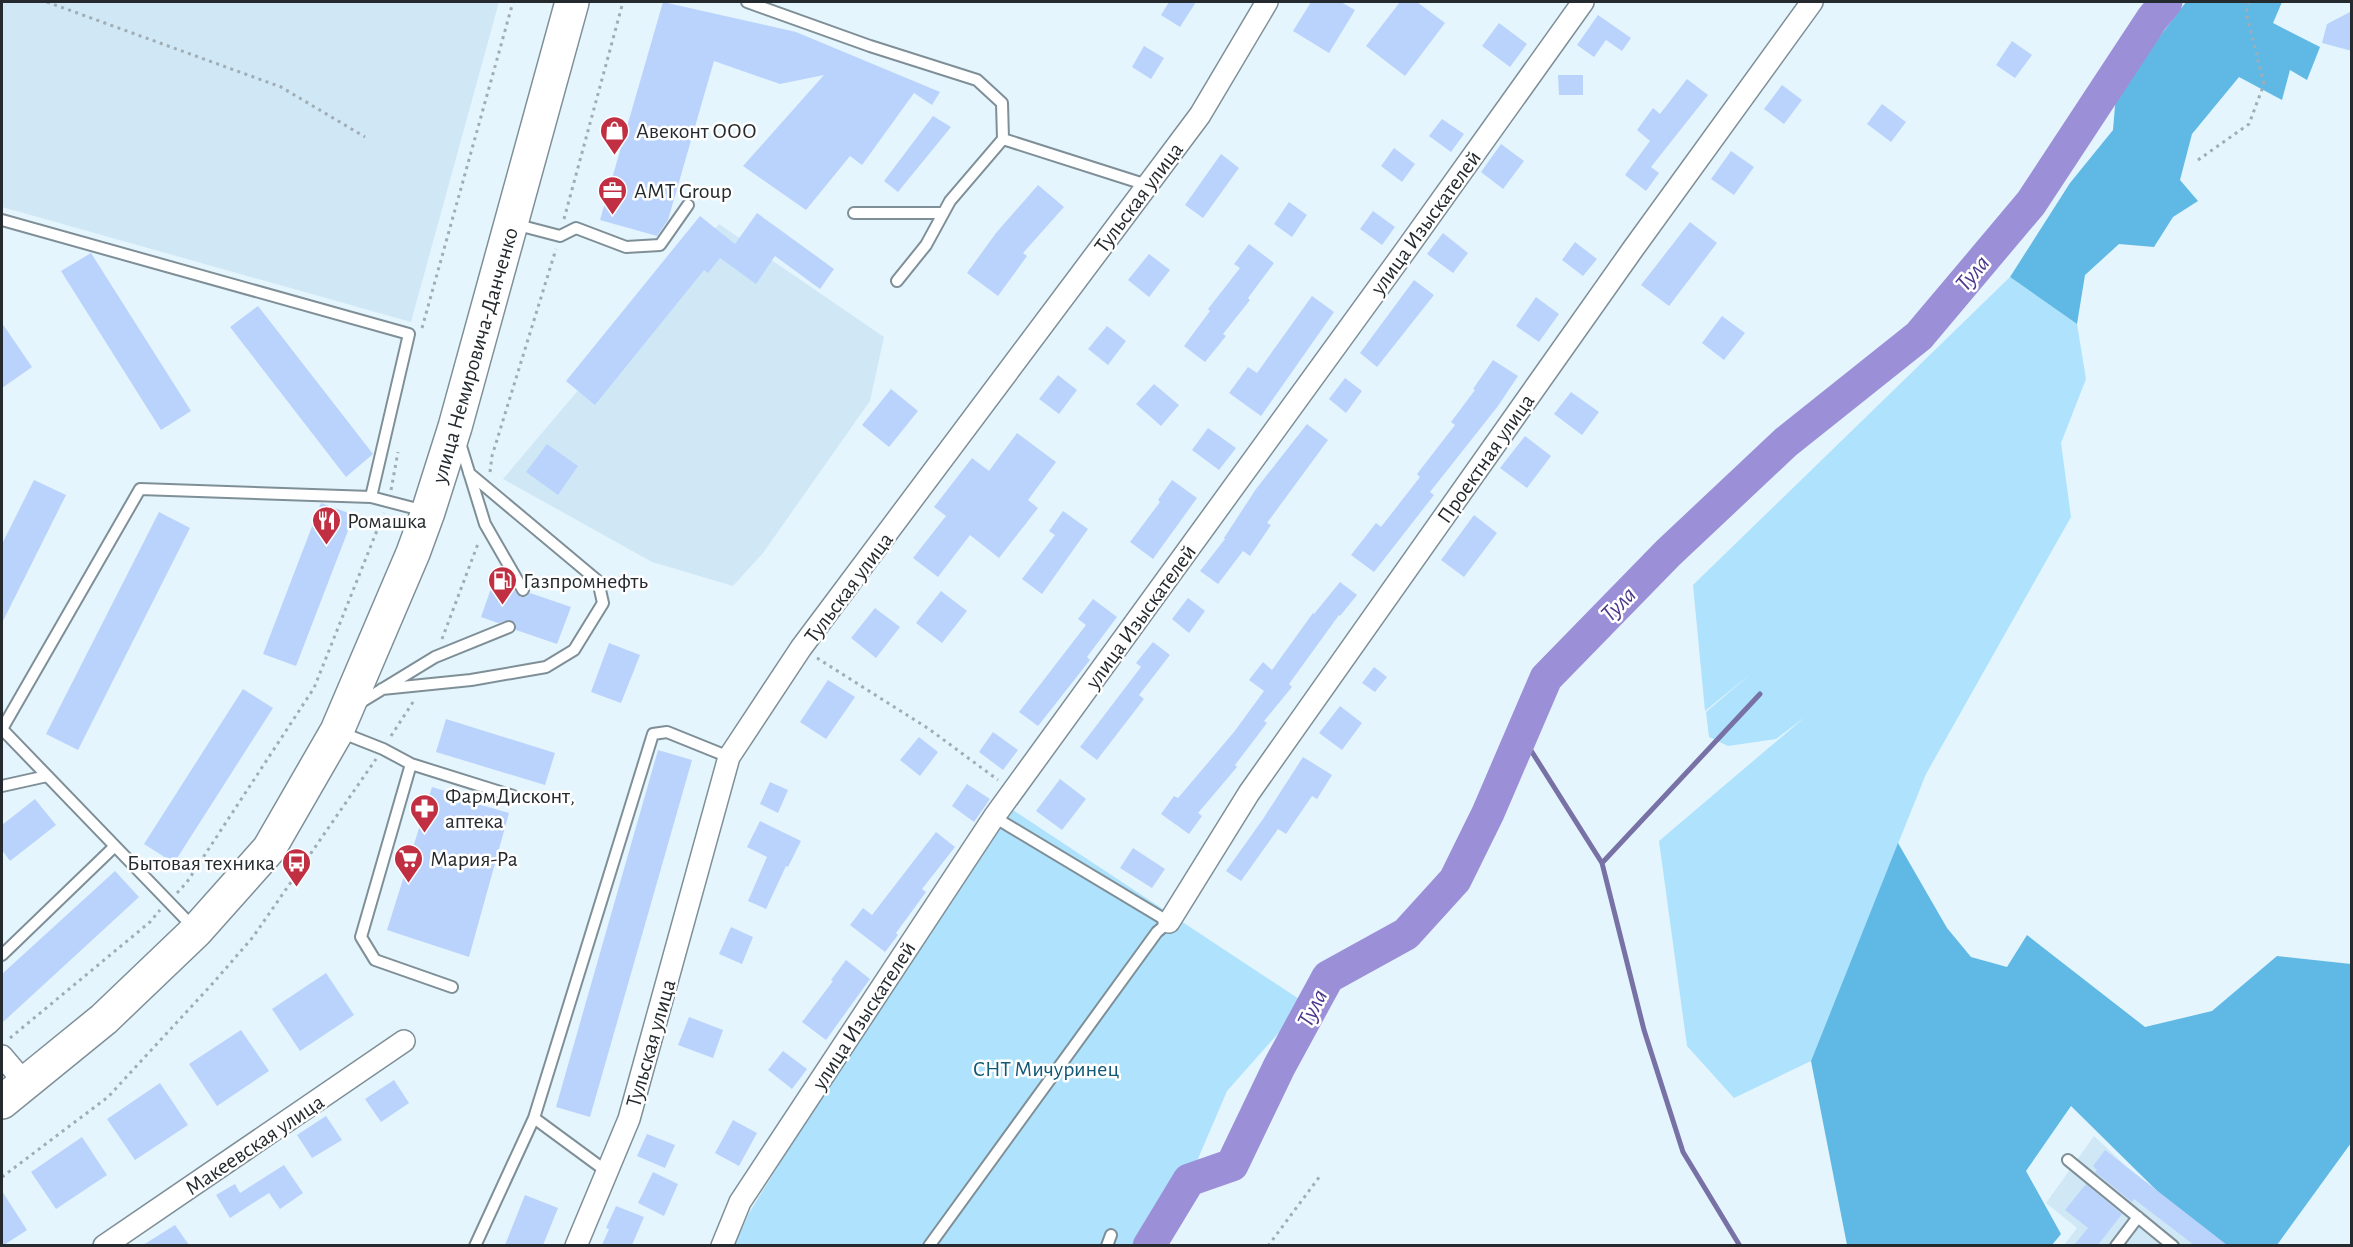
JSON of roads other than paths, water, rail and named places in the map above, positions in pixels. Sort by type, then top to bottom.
[{"type":"main road","name":"улица Немировича-Данченко","points":[[13,1093],[104,1019],[196,931],[269,849],[343,721],[428,512],[455,427],[572,2]]},
{"type":"street","name":"Тульская улица","points":[[576,1245],[629,1119],[729,757],[801,648],[1200,115],[1266,2]]},
{"type":"street","name":"улица Изыскателей","points":[[722,1245],[740,1202],[999,810],[1583,2]]},
{"type":"street","name":"Проектная улица","points":[[1169,922],[1249,792],[1633,249],[1812,2]]},
{"type":"street","name":"Макеевская улица","points":[[104,1245],[404,1041]]},
{"type":"street","points":[[2,1056],[13,1093]]},
{"type":"lane","points":[[747,2],[870,46],[977,80],[1002,103],[1003,139],[950,201],[926,245],[897,280]]},
{"type":"lane","points":[[1003,139],[1147,185]]},
{"type":"lane","points":[[511,224],[560,236],[576,228],[626,247],[660,244],[688,205]]},
{"type":"lane","points":[[854,213],[943,213]]},
{"type":"lane","points":[[2,220],[409,334],[371,497]]},
{"type":"lane","points":[[455,427],[485,524],[523,590]]},
{"type":"lane","points":[[382,688],[471,680],[546,667],[574,650],[603,603],[597,581],[469,473]]},
{"type":"lane","points":[[196,931],[2,729],[140,489],[371,497],[428,512]]},
{"type":"lane","points":[[508,627],[435,657],[382,688],[343,721],[383,749],[411,764],[513,796]]},
{"type":"lane","points":[[475,1245],[534,1118],[653,734],[667,732],[729,757]]},
{"type":"lane","points":[[411,764],[361,937],[375,960],[452,987]]},
{"type":"lane","points":[[2,786],[47,776]]},
{"type":"lane","points":[[929,1245],[1157,932],[1169,922],[999,810]]},
{"type":"lane","points":[[2,955],[115,846]]},
{"type":"lane","points":[[534,1118],[606,1171]]},
{"type":"lane","points":[[2068,1160],[2173,1245]]},
{"type":"lane","points":[[2115,1245],[2138,1217]]},
{"type":"waterway","name":"Тула","points":[[1149,1246],[1189,1180],[1232,1165],[1279,1067],[1328,977],[1406,934],[1455,880],[1488,813],[1546,678],[1668,553],[1786,442],[1919,336],[2031,203],[2152,19],[2166,2]]},
{"type":"waterway","points":[[1546,678],[1525,741],[1602,863],[1644,1030],[1683,1152],[1740,1246]]},
{"type":"waterway","points":[[1602,863],[1760,694]]},
{"type":"place","name":"Авеконт ООО","points":[[615,156]]},
{"type":"place","name":"АМТ Group","points":[[613,216]]},
{"type":"place","name":"Ромашка","points":[[326,546]]},
{"type":"place","name":"Газпромнефть","points":[[502,606]]},
{"type":"place","name":"ФармДисконт, аптека","points":[[424,834]]},
{"type":"place","name":"Мария-Ра","points":[[409,884]]},
{"type":"place","name":"Бытовая техника","points":[[296,888]]},
{"type":"park label","name":"СНТ Мичуринец","points":[[1046,1068]]}]
